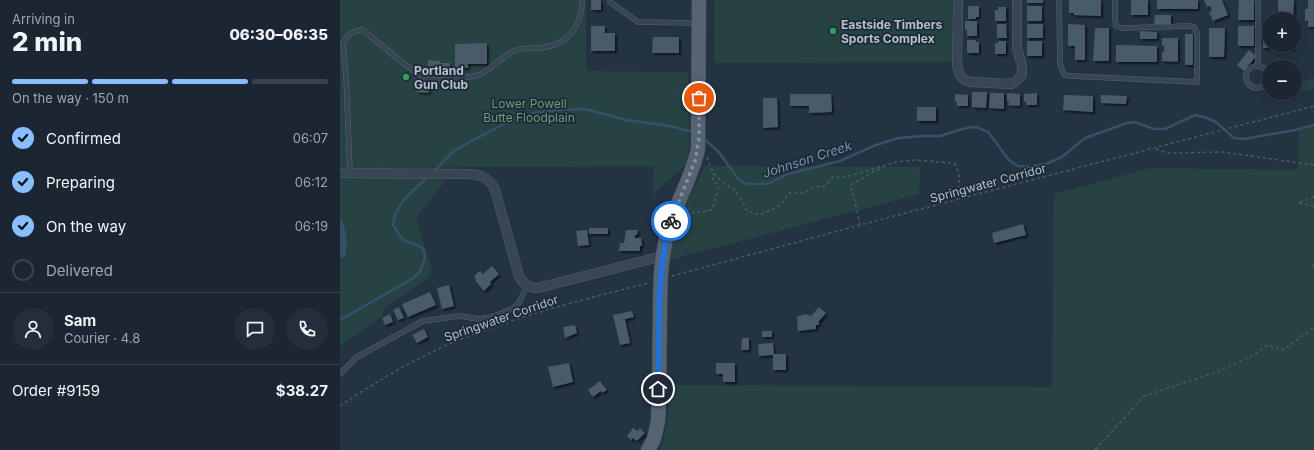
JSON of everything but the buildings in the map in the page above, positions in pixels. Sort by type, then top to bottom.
[{"type":"main road","points":[[648,450],[654,439],[658,421],[660,279],[663,256],[669,228],[692,171],[698,149],[699,0]]},
{"type":"street","points":[[958,0],[958,72],[961,77],[970,82],[1006,84],[1015,82],[1022,75],[1022,66],[1017,48],[1017,0]]},
{"type":"street","points":[[345,173],[477,174],[489,180],[495,190],[519,276],[527,285],[535,288],[548,286],[663,256]]},
{"type":"lane","points":[[345,173],[346,75],[342,44],[351,33],[362,29],[419,74],[430,80],[480,75],[514,51],[555,44],[567,38],[575,29],[579,21],[582,11],[582,0]]},
{"type":"lane","points":[[1059,0],[1060,64],[1064,75],[1197,82],[1197,33],[1194,27],[1122,28],[1116,26],[1115,0]]},
{"type":"lane","points":[[1258,0],[1258,66]]},
{"type":"lane","points":[[610,2],[638,22],[699,23]]},
{"type":"lane","points":[[1258,66],[1264,68],[1268,73],[1268,79],[1265,84],[1259,87],[1253,87],[1248,83],[1246,77],[1248,71],[1252,67],[1258,66]]},
{"type":"lane","points":[[340,374],[357,357],[423,321],[459,316],[479,319],[492,317],[512,309],[519,302],[527,285]]},
{"type":"path","name":"Springwater Corridor","points":[[340,406],[402,368],[436,350],[471,335],[552,309],[860,225],[1155,149],[1314,106]]},
{"type":"path","points":[[680,198],[693,213],[702,213],[706,210],[712,210],[719,186],[712,178],[713,173],[705,152],[698,149]]},
{"type":"path","points":[[1155,149],[1167,153],[1223,152],[1314,165]]},
{"type":"path","points":[[713,173],[725,184],[734,189],[747,211],[760,215],[779,205],[784,201],[788,193],[804,193],[814,187],[825,186],[833,177],[846,177],[888,164],[914,160],[956,164],[959,174],[959,199]]},
{"type":"path","points":[[860,225],[850,185],[888,164]]},
{"type":"path","points":[[1314,197],[1298,203],[1314,206]]},
{"type":"path","points":[[1095,450],[1144,396],[1217,372],[1254,355],[1267,345],[1284,350],[1314,327]]},
{"type":"green space","name":"Lower Powell Butte Floodplain","points":[[340,0],[586,0],[586,71],[688,72],[689,146],[687,163],[653,195],[654,166],[340,168]]},
{"type":"green space","name":"Eastside Timbers Sports Complex","points":[[714,0],[952,0],[952,62],[714,63]]},
{"type":"green space","points":[[1314,78],[1314,89],[1302,92],[1302,81]]},
{"type":"green space","points":[[1314,125],[1314,450],[659,450],[667,426],[669,385],[1052,387],[1054,194],[1151,168],[1298,170],[1299,129]]},
{"type":"green space","points":[[704,166],[920,167],[919,194],[669,260],[678,222]]},
{"type":"green space","points":[[340,178],[446,180],[416,218],[432,269],[427,280],[385,307],[382,316],[340,346]]},
{"type":"water","points":[[340,218],[344,226],[347,241],[345,256],[340,258]]},
{"type":"waterway","name":"Johnson Creek","points":[[434,171],[455,150],[515,118],[534,113],[585,109],[626,120],[670,126],[693,132]]},
{"type":"waterway","name":"Johnson Creek","points":[[704,139],[718,151],[739,180],[747,184],[768,184],[788,174],[840,161],[876,145],[899,138],[940,136],[966,128],[976,127],[988,132],[1009,160],[1018,166],[1028,167],[1046,164],[1062,157],[1085,138],[1127,123],[1135,122],[1154,129],[1165,129],[1195,115],[1216,122],[1234,138],[1244,139],[1314,125]]},
{"type":"waterway","name":"Johnson Creek","points":[[340,320],[412,279],[420,272],[425,258],[424,251],[421,247],[403,240],[393,225],[401,203],[429,176]]},
{"type":"way so far","points":[[671,221],[692,171],[698,149],[699,98]]},
{"type":"place","name":"Eastside Timbers Sports Complex","points":[[833,31]]},
{"type":"place","name":"Portland Gun Club","points":[[406,77]]},
{"type":"route","points":[[658,389],[661,267],[664,245],[671,221]]}]
